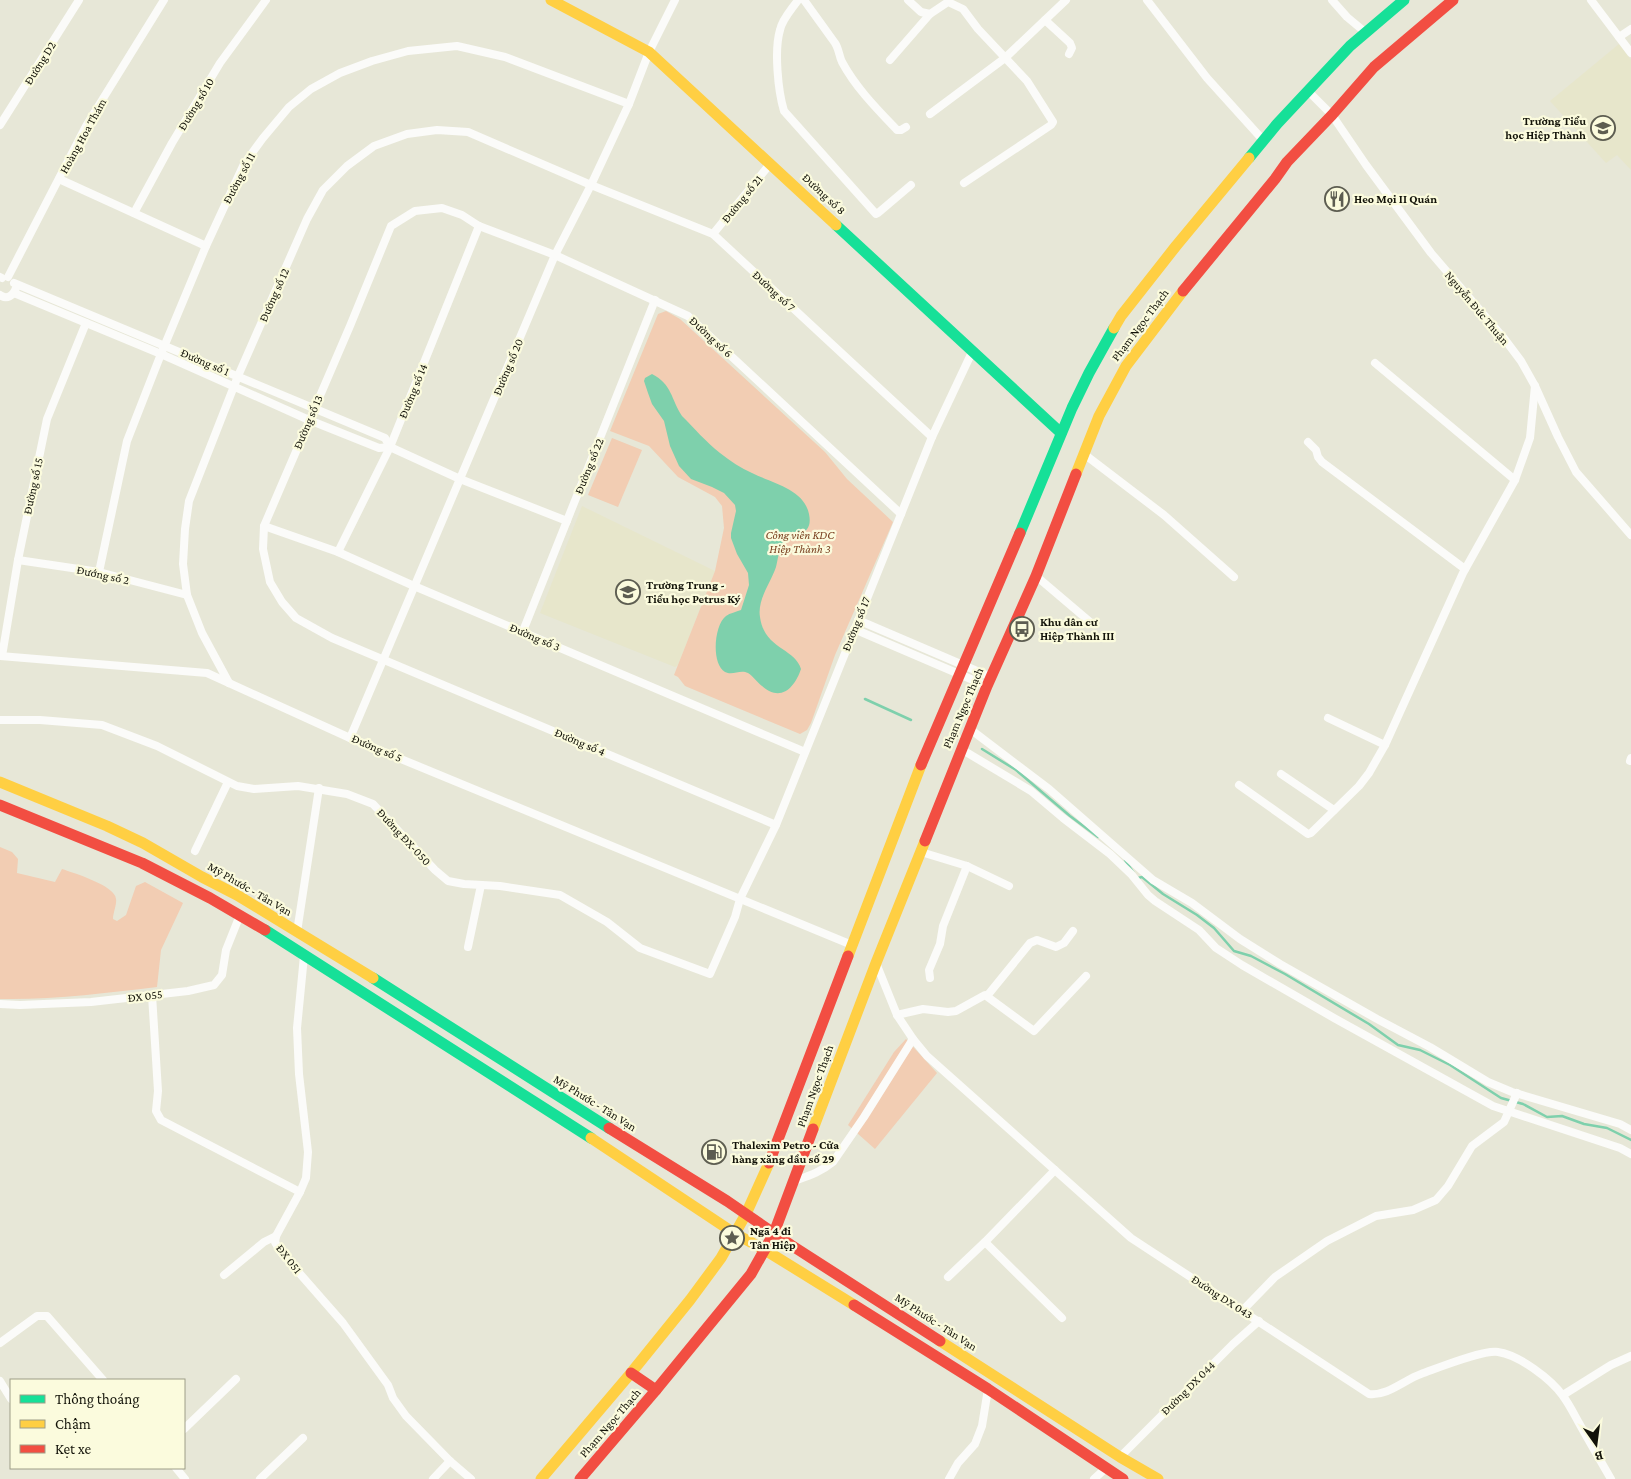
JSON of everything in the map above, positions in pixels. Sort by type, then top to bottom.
[{"type":"main road","name":"Đường số 8","points":[[551,0],[649,52],[1061,433]]},
{"type":"main road","name":"Phạm Ngọc Thạch","points":[[541,1479],[690,1300],[721,1258],[746,1214],[764,1176],[883,866],[912,783],[991,602],[1061,433],[1089,373],[1121,316],[1263,140],[1307,90],[1350,46],[1404,0]]},
{"type":"main road","name":"Phạm Ngọc Thạch","points":[[580,1479],[751,1274],[774,1233],[876,963],[961,748],[1036,576],[1099,416],[1126,366],[1164,315],[1287,162],[1374,67],[1453,0]]},
{"type":"main road","name":"Mỹ Phước - Tân Vạn","points":[[0,782],[107,826],[237,895],[362,971],[746,1214],[1120,1457],[1158,1479]]},
{"type":"main road","points":[[0,805],[142,863],[240,915],[578,1129],[734,1233],[765,1250],[988,1388],[1123,1479]]},
{"type":"main road","points":[[631,1373],[656,1390]]},
{"type":"street","name":"Đường D2","points":[[0,125],[79,0]]},
{"type":"street","name":"Hoàng Hoa Thám","points":[[5,279],[86,126],[164,0]]},
{"type":"street","name":"Đường số 10","points":[[134,213],[172,142],[220,63],[266,0]]},
{"type":"street","name":"Đường số 20","points":[[350,738],[555,255],[592,185],[649,52],[674,0]]},
{"type":"street","points":[[798,0],[780,28],[777,45],[780,98],[784,111],[876,214],[911,185]]},
{"type":"street","points":[[804,0],[840,50],[841,60],[864,95],[897,130],[906,127]]},
{"type":"street","points":[[908,0],[921,12],[930,14]]},
{"type":"street","points":[[930,114],[1005,58],[1066,0]]},
{"type":"street","points":[[1147,0],[1207,78],[1263,140]]},
{"type":"street","points":[[1332,0],[1347,17],[1366,32]]},
{"type":"street","points":[[1591,0],[1631,53]]},
{"type":"street","points":[[890,60],[930,14],[948,2],[963,9],[1027,81],[1052,119],[1053,124],[964,183]]},
{"type":"street","points":[[1045,20],[1070,43],[1072,48],[1069,54]]},
{"type":"street","points":[[1619,37],[1631,29]]},
{"type":"street","name":"Đường số 11","points":[[99,572],[127,441],[161,354],[206,246],[244,164],[289,107],[311,89],[340,73],[372,61],[408,51],[457,46],[505,57],[628,104]]},
{"type":"street","name":"Nguyễn Đức Thuận","points":[[1307,90],[1332,115],[1366,165],[1431,253],[1521,361],[1576,472],[1631,535]]},
{"type":"street","name":"Đường số 12","points":[[229,683],[202,633],[187,595],[183,564],[189,501],[238,376],[307,218],[323,190],[346,166],[374,146],[407,134],[437,130],[468,132],[592,185]]},
{"type":"street","name":"Đường số 21","points":[[713,234],[770,164]]},
{"type":"street","points":[[59,179],[206,246]]},
{"type":"street","name":"Đường số 7","points":[[592,185],[713,234],[932,437]]},
{"type":"street","name":"Đường số 13","points":[[383,659],[332,638],[296,618],[287,608],[270,582],[263,549],[264,526],[391,226],[415,211],[442,208],[462,215],[479,226]]},
{"type":"street","name":"Đường số 6","points":[[479,226],[555,255],[688,316],[901,514]]},
{"type":"street","name":"Đường số 14","points":[[338,552],[390,447],[479,226]]},
{"type":"street","points":[[0,297],[10,296],[16,288],[5,279]]},
{"type":"street","name":"Đường số 1","points":[[5,279],[385,438],[390,447]]},
{"type":"street","name":"Đường số 1","points":[[14,293],[161,354],[309,420],[379,448],[390,447],[460,479],[567,521]]},
{"type":"street","name":"Đường số 22","points":[[522,631],[655,300]]},
{"type":"street","name":"Đường số 15","points":[[1,656],[18,560],[47,419],[86,323]]},
{"type":"street","name":"Đường số 17","points":[[710,974],[736,917],[740,899],[776,826],[932,437],[973,350]]},
{"type":"street","points":[[1375,363],[1515,480]]},
{"type":"street","points":[[1239,784],[1308,834],[1359,786],[1369,773],[1385,744],[1465,569],[1515,480],[1530,438],[1535,386]]},
{"type":"street","points":[[1308,442],[1316,450],[1322,462],[1465,569]]},
{"type":"street","points":[[1084,454],[1164,515],[1234,577]]},
{"type":"street","name":"Đường số 3","points":[[264,526],[338,552],[805,752]]},
{"type":"street","name":"Đướng số 2","points":[[18,560],[99,572],[187,595]]},
{"type":"street","points":[[1036,576],[1088,621]]},
{"type":"street","points":[[858,620],[989,682]]},
{"type":"street","points":[[854,629],[961,669]]},
{"type":"street","name":"Đường số 5","points":[[1,656],[208,673],[350,738],[852,944]]},
{"type":"street","name":"Đường số 4","points":[[383,659],[776,826]]},
{"type":"street","points":[[1328,718],[1385,744]]},
{"type":"street","name":"Đường ĐX-050","points":[[0,720],[40,720],[102,725],[157,746],[237,786],[254,789],[298,786],[347,794],[373,804],[435,870],[448,881],[560,895],[607,922],[640,948],[710,974]]},
{"type":"street","points":[[970,728],[1049,789],[1153,880],[1192,903],[1240,939],[1288,969],[1430,1047],[1488,1082],[1517,1093],[1620,1124],[1631,1130]]},
{"type":"street","points":[[961,748],[1031,791],[1110,854],[1155,901],[1199,930],[1216,948],[1242,965],[1493,1106],[1620,1148],[1631,1154]]},
{"type":"street","points":[[1281,774],[1334,810]]},
{"type":"street","points":[[195,851],[228,782]]},
{"type":"street","points":[[297,932],[319,788]]},
{"type":"street","points":[[921,852],[967,866],[1009,886]]},
{"type":"street","points":[[930,978],[930,970],[940,944],[943,926],[967,866]]},
{"type":"street","points":[[468,947],[481,885]]},
{"type":"street","name":"ĐX 055","points":[[0,1004],[91,1002],[188,991],[214,985],[222,975],[226,950],[240,915]]},
{"type":"street","points":[[897,1015],[924,1009],[948,1012],[964,1008],[983,996],[987,996],[1030,943],[1037,940],[1056,947],[1064,943],[1073,931]]},
{"type":"street","name":"ĐX 051","points":[[304,956],[296,1028],[308,1152],[306,1178],[276,1236],[276,1242],[280,1251],[343,1323],[388,1385],[393,1398],[406,1416],[471,1479]]},
{"type":"street","name":"Đường DX 043","points":[[876,963],[897,1015],[927,1056],[1131,1238],[1369,1394],[1383,1393],[1412,1377],[1484,1354],[1498,1352],[1511,1356],[1548,1380],[1563,1395],[1611,1479]]},
{"type":"street","points":[[987,996],[1034,1031],[1086,976]]},
{"type":"street","points":[[152,995],[158,1091],[156,1111],[161,1120],[300,1192]]},
{"type":"street","points":[[794,1181],[815,1174],[833,1162],[864,1118],[913,1039]]},
{"type":"street","points":[[1242,1311],[1275,1277],[1326,1241],[1376,1216],[1413,1210],[1436,1200],[1448,1186],[1472,1146],[1499,1127],[1510,1111],[1517,1093]]},
{"type":"street","points":[[948,1277],[1055,1170]]},
{"type":"street","points":[[224,1275],[264,1242],[276,1236]]},
{"type":"street","points":[[985,1242],[1062,1318]]},
{"type":"street","points":[[0,1343],[37,1316],[47,1316],[102,1379]]},
{"type":"street","name":"Đường DX 044","points":[[1120,1457],[1233,1344],[1258,1322]]},
{"type":"street","points":[[1563,1395],[1631,1356]]},
{"type":"street","points":[[185,1428],[236,1379]]},
{"type":"street","points":[[0,1381],[10,1397]]},
{"type":"street","points":[[949,1479],[958,1464],[975,1444],[982,1426],[988,1388]]},
{"type":"street","points":[[260,1479],[303,1438]]},
{"type":"street","points":[[432,1479],[450,1460]]},
{"type":"street","points":[[1094,1479],[1106,1468]]},
{"type":"street","points":[[177,1469],[185,1479]]},
{"type":"shaded area","name":"Trường Tiểu học Hiệp Thành","points":[[1619,44],[1631,60],[1631,170],[1617,155],[1606,163],[1550,101]]},
{"type":"shaded area","points":[[652,374],[664,382],[682,416],[715,449],[744,469],[786,488],[801,498],[806,505],[810,522],[808,527],[801,534],[787,541],[781,548],[776,567],[762,598],[760,611],[763,628],[767,636],[793,657],[801,669],[795,682],[786,691],[775,693],[769,691],[748,673],[725,672],[718,661],[716,644],[719,627],[726,616],[741,610],[749,585],[748,573],[737,554],[731,538],[736,511],[735,505],[724,493],[691,479],[679,466],[670,446],[664,421],[652,404],[644,381],[645,378]]},
{"type":"shaded area","name":"Trường Trung - Tiểu học Petrus Ký","points":[[582,506],[715,571],[678,665],[675,667],[540,613]]},
{"type":"green space","name":"Công viên KDC Hiệp Thành 3","points":[[666,311],[680,319],[825,452],[847,479],[893,522],[835,655],[811,723],[807,730],[800,734],[685,686],[674,675],[715,571],[724,528],[722,506],[715,497],[678,477],[649,446],[610,431],[658,314]]},
{"type":"green space","points":[[612,438],[642,450],[618,507],[588,495]]},
{"type":"green space","points":[[0,847],[12,852],[18,859],[17,873],[55,882],[62,869],[109,889],[116,899],[113,919],[117,921],[126,915],[136,886],[145,882],[183,903],[161,950],[157,987],[59,997],[0,999]]},
{"type":"green space","points":[[906,1039],[937,1073],[875,1149],[848,1125],[894,1052]]},
{"type":"waterway","points":[[865,699],[911,720]]},
{"type":"waterway","points":[[982,749],[1016,770],[1098,837]]},
{"type":"waterway","points":[[1125,860],[1133,872]]},
{"type":"waterway","points":[[1138,878],[1142,877],[1163,894],[1197,915],[1214,928],[1234,951],[1251,956],[1285,974],[1369,1024],[1398,1045],[1420,1050],[1450,1065],[1501,1098],[1523,1104],[1547,1117],[1562,1116],[1584,1124],[1607,1128],[1631,1140]]},
{"type":"traffic: fast","points":[[1249,158],[1277,124],[1350,46],[1404,0]]},
{"type":"traffic: fast","points":[[836,225],[1061,433]]},
{"type":"traffic: fast","points":[[1020,533],[1072,408],[1114,328]]},
{"type":"traffic: fast","points":[[265,930],[591,1138]]},
{"type":"traffic: fast","points":[[373,978],[609,1128]]},
{"type":"traffic: slow","points":[[551,0],[649,52],[836,225]]},
{"type":"traffic: slow","points":[[1114,328],[1121,316],[1176,246],[1249,158]]},
{"type":"traffic: slow","points":[[1076,474],[1099,416],[1126,366],[1183,291]]},
{"type":"traffic: slow","points":[[848,956],[921,765]]},
{"type":"traffic: slow","points":[[0,782],[107,826],[143,843],[237,895],[373,978]]},
{"type":"traffic: slow","points":[[813,1129],[925,841]]},
{"type":"traffic: slow","points":[[591,1138],[734,1233],[854,1305]]},
{"type":"traffic: slow","points":[[541,1479],[631,1373],[721,1258],[746,1214],[769,1163]]},
{"type":"traffic: slow","points":[[940,1341],[1120,1457],[1158,1479]]},
{"type":"traffic: jam","points":[[1183,291],[1287,162],[1374,67],[1453,0]]},
{"type":"traffic: jam","points":[[925,841],[987,686],[1036,576],[1076,474]]},
{"type":"traffic: jam","points":[[921,765],[1020,533]]},
{"type":"traffic: jam","points":[[0,805],[142,863],[210,898],[265,930]]},
{"type":"traffic: jam","points":[[769,1163],[848,956]]},
{"type":"traffic: jam","points":[[609,1128],[727,1201],[791,1245],[940,1341]]},
{"type":"traffic: jam","points":[[580,1479],[751,1274],[774,1233],[813,1129]]},
{"type":"traffic: jam","points":[[854,1305],[988,1389],[1123,1479]]},
{"type":"traffic: jam","points":[[631,1373],[656,1390]]},
{"type":"place","name":"Trường Tiểu học Hiệp Thành","points":[[1603,128]]},
{"type":"place","name":"Heo Mọi II Quán","points":[[1337,199]]},
{"type":"place","name":"Trường Trung - Tiểu học Petrus Ký","points":[[628,592]]},
{"type":"place","name":"Khu dân cư Hiệp Thành III","points":[[1022,629]]},
{"type":"place","name":"Thalexim Petro - Cửa hàng xăng dầu số 29","points":[[714,1152]]},
{"type":"place","name":"Ngã 4 đi Tân Hiệp","points":[[732,1238]]}]
